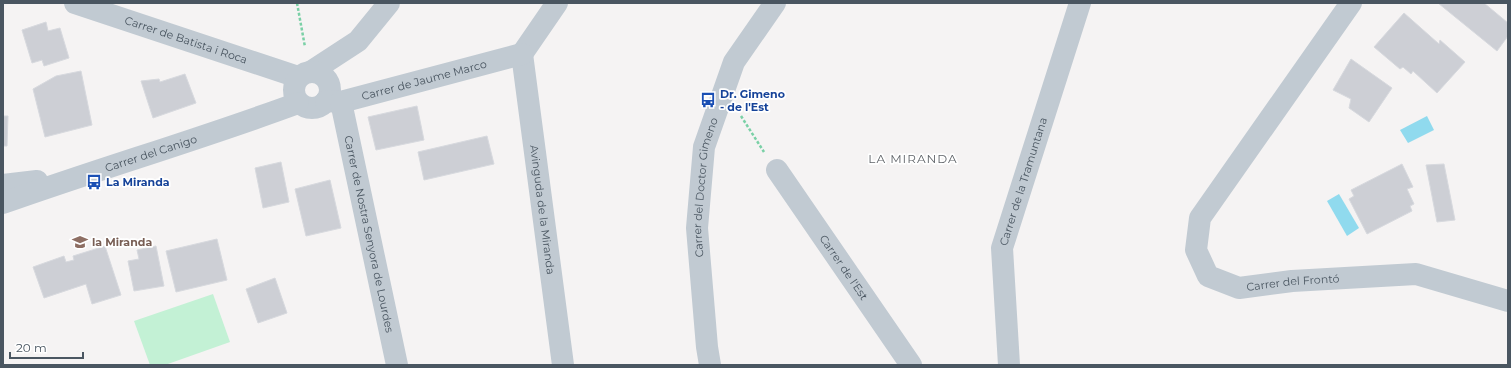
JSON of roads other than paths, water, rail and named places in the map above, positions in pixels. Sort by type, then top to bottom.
[{"type":"street","name":"Carrer de Batista i Roca","points":[[75,3],[307,73]]},
{"type":"street","points":[[307,73],[323,75],[330,85],[330,91],[334,102],[307,108],[298,103],[295,98],[293,86],[307,73],[358,41],[389,3]]},
{"type":"street","points":[[522,54],[557,3]]},
{"type":"street","name":"Carrer del Doctor Gimeno","points":[[710,365],[707,347],[697,228],[704,147],[734,62],[775,3]]},
{"type":"street","name":"Carrer de la Tramuntana","points":[[1009,365],[1002,248],[1080,3]]},
{"type":"street","name":"Carrer del Frontó","points":[[1351,3],[1200,218],[1196,250],[1208,276],[1239,288],[1292,281],[1416,274],[1508,301]]},
{"type":"street","name":"Carrer de Jaume Marco","points":[[334,102],[522,54]]},
{"type":"street","name":"Avinguda de la Miranda","points":[[522,54],[563,365]]},
{"type":"street","name":"Carrer de Nostra Senyora de Lourdes","points":[[334,102],[397,365]]},
{"type":"street","name":"Carrer del Canigo","points":[[3,203],[78,176],[266,115],[298,103]]},
{"type":"street","name":"Carrer de l'Est","points":[[776,170],[911,365]]},
{"type":"street","points":[[3,185],[78,176]]},
{"type":"water","points":[[1427,116],[1434,130],[1408,143],[1400,130]]},
{"type":"water","points":[[1339,194],[1359,228],[1347,236],[1327,201]]},
{"type":"place","name":"Dr. Gimeno - de l'Est","points":[[708,100]]},
{"type":"place","name":"La Miranda","points":[[94,182]]},
{"type":"place","name":"la Miranda","points":[[80,242]]},
{"type":"district","name":"LA MIRANDA","points":[[913,159]]}]
